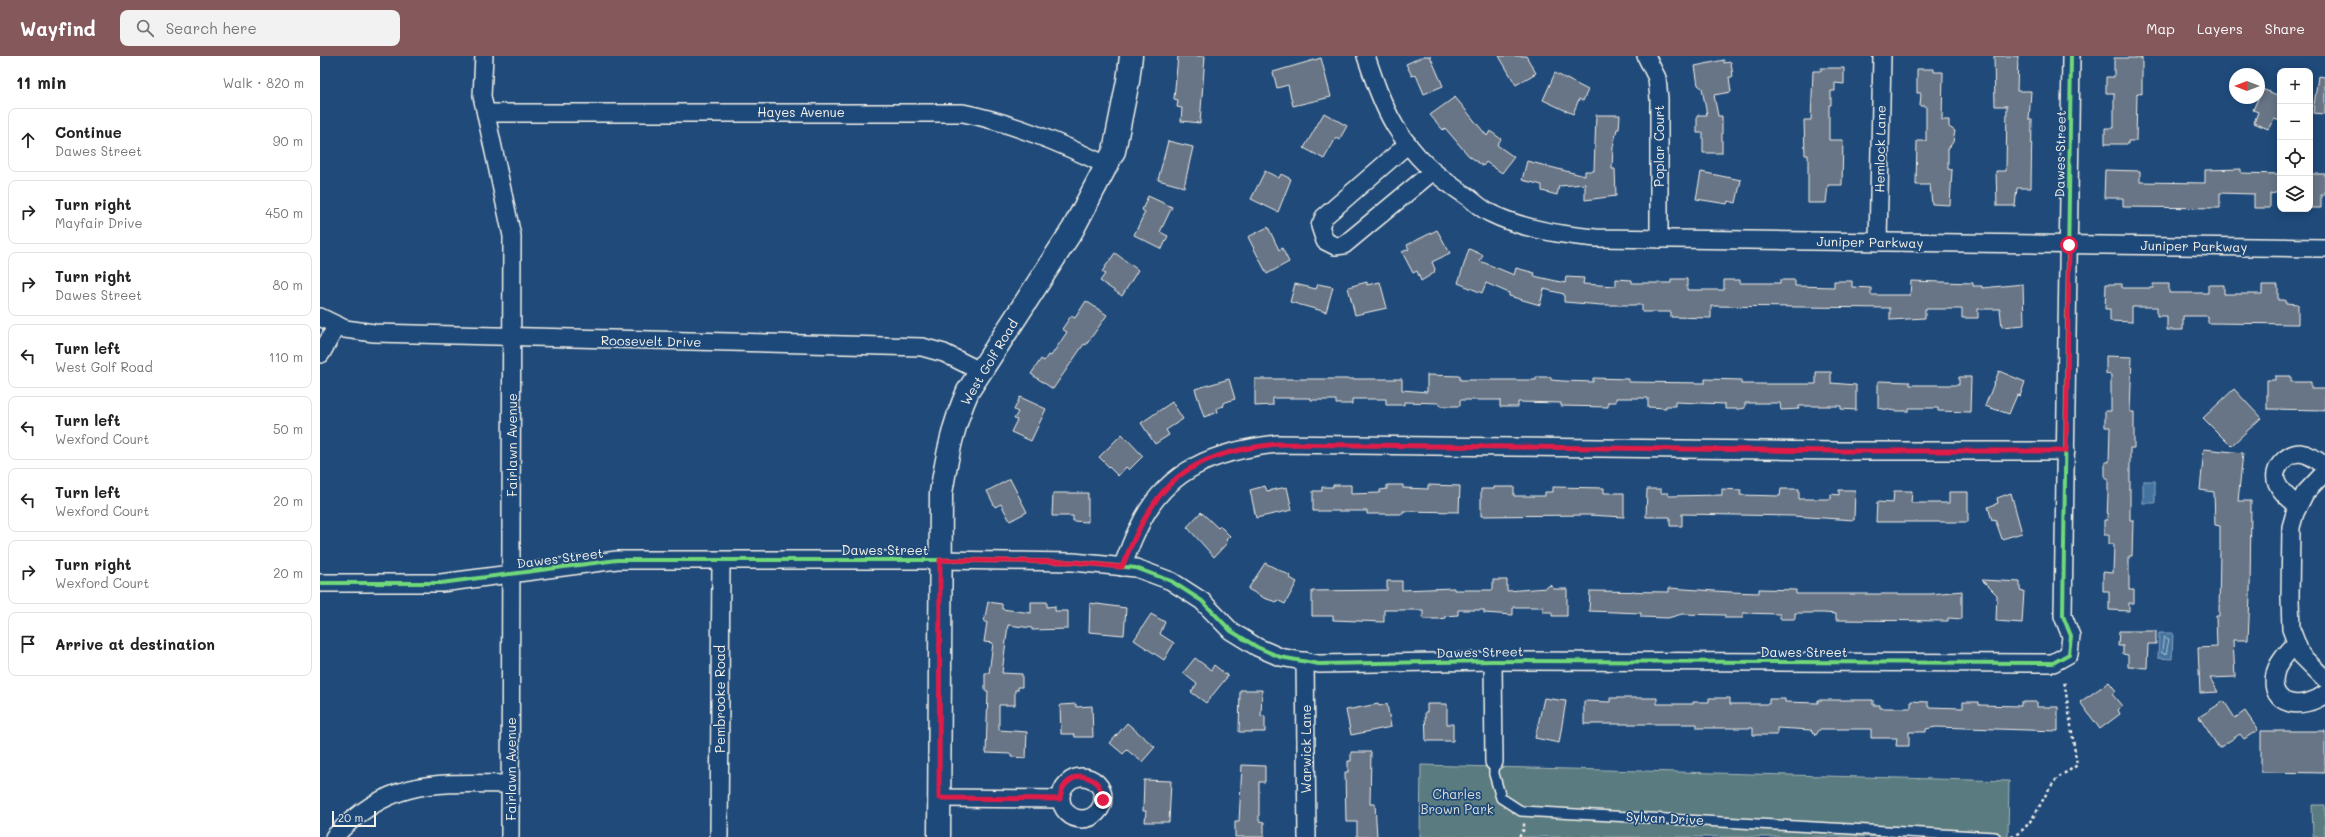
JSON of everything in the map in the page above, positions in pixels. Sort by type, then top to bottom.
[{"type":"street","name":"Fairlawn Avenue","points":[[484,56],[482,96],[512,236],[510,837]]},
{"type":"street","name":"West Golf Road","points":[[939,837],[941,493],[949,442],[958,414],[980,371],[1073,229],[1114,151],[1128,81],[1131,56]]},
{"type":"street","name":"Juniper Parkway","points":[[1366,56],[1378,92],[1395,125],[1408,144],[1432,172],[1490,213],[1523,225],[1562,235],[1596,238],[2325,248]]},
{"type":"street","name":"Poplar Court","points":[[1646,56],[1657,78],[1659,99],[1658,239]]},
{"type":"street","name":"Hemlock Lane","points":[[1878,242],[1882,56]]},
{"type":"street","name":"Dawes Street","points":[[320,583],[441,583],[617,560],[940,560],[1073,562],[1136,568],[1171,581],[1202,601],[1231,631],[1257,647],[1280,657],[1319,664],[1493,661],[2053,663],[2069,654],[2071,636],[2063,616],[2071,56]]},
{"type":"street","name":"Hayes Avenue","points":[[486,113],[963,113],[987,118],[1032,133],[1106,165]]},
{"type":"street","points":[[1408,144],[1324,217],[1320,226],[1325,241],[1335,246],[1344,245],[1432,172]]},
{"type":"street","name":"Roosevelt Drive","points":[[320,317],[345,329],[374,333],[512,338],[922,347],[944,353],[980,371]]},
{"type":"street","points":[[321,354],[337,325]]},
{"type":"street","points":[[1122,567],[1139,526],[1152,504],[1169,484],[1192,467],[1216,456],[1257,446],[1277,444],[1838,451],[2066,451]]},
{"type":"street","points":[[2298,506],[2285,495],[2276,482],[2276,472],[2281,463],[2290,455],[2300,453],[2313,457],[2325,466]]},
{"type":"street","points":[[2325,472],[2305,493],[2298,506],[2291,527],[2290,606],[2291,629],[2301,655],[2325,678]]},
{"type":"street","name":"Pembrooke Road","points":[[719,837],[720,561]]},
{"type":"street","points":[[2296,643],[2284,657],[2275,672],[2274,683],[2278,695],[2288,704],[2302,705],[2318,700],[2325,694]]},
{"type":"street","name":"Sylvan Drive","points":[[1493,661],[1494,762]]},
{"type":"street","name":"Warwick Lane","points":[[1305,662],[1307,837]]},
{"type":"street","points":[[334,837],[349,821],[375,802],[406,789],[435,783],[510,784]]},
{"type":"street","points":[[939,798],[1060,799]]},
{"type":"lane","name":"Sylvan Drive","points":[[1494,762],[1494,774],[1502,798],[1521,811],[1995,836]]},
{"type":"path","points":[[2011,837],[2023,828],[2038,812],[2059,776],[2078,766],[2064,680]]},
{"type":"green space","name":"Charles Brown Park","points":[[1421,765],[2009,781],[2008,837],[1420,837]]},
{"type":"green space","points":[[2312,805],[2325,805],[2325,837],[2313,837]]},
{"type":"water","points":[[2143,481],[2155,481],[2155,503],[2143,503]]},
{"type":"water","points":[[2159,633],[2173,633],[2172,659],[2158,658]]},
{"type":"building","points":[[1178,56],[1205,56],[1200,123],[1181,121],[1182,108],[1177,107],[1178,100],[1174,99]]},
{"type":"building","points":[[1424,56],[1430,56],[1443,86],[1424,94],[1416,75],[1412,76],[1406,64]]},
{"type":"building","points":[[1499,56],[1526,56],[1536,73],[1516,85]]},
{"type":"building","points":[[1994,56],[2018,56],[2017,91],[2031,91],[2029,120],[2032,120],[2031,188],[2017,188],[2015,206],[1997,206],[1996,171],[2006,171],[2007,106],[1995,106]]},
{"type":"building","points":[[1321,58],[1331,97],[1293,106],[1288,85],[1277,88],[1273,72]]},
{"type":"building","points":[[2114,58],[2142,58],[2142,94],[2137,93],[2136,141],[2128,141],[2128,144],[2105,144],[2105,128],[2114,128],[2114,93],[2106,93],[2106,77],[2114,77]]},
{"type":"building","points":[[1724,60],[1724,63],[1731,62],[1733,77],[1729,77],[1731,92],[1714,95],[1718,116],[1722,116],[1722,153],[1703,153],[1703,133],[1697,133],[1697,115],[1707,115],[1702,88],[1698,85],[1695,66]]},
{"type":"building","points":[[1821,68],[1844,68],[1844,84],[1835,83],[1835,91],[1831,91],[1831,105],[1829,105],[1829,140],[1843,140],[1842,185],[1828,185],[1826,203],[1808,203],[1808,155],[1805,155],[1804,120],[1811,120],[1813,71],[1821,71]]},
{"type":"building","points":[[1917,69],[1934,69],[1934,72],[1943,72],[1942,120],[1949,120],[1949,127],[1955,131],[1953,142],[1948,149],[1948,169],[1952,170],[1950,205],[1932,204],[1930,185],[1916,185],[1917,141],[1926,141],[1926,106],[1920,106],[1921,93],[1917,93]]},
{"type":"building","points":[[1555,73],[1588,90],[1583,101],[1579,99],[1573,114],[1543,100]]},
{"type":"building","points":[[2318,76],[2325,77],[2325,114],[2313,113]]},
{"type":"building","points":[[2265,90],[2277,95],[2277,120],[2274,119],[2268,129],[2254,123],[2258,112],[2253,110],[2256,104],[2265,104]]},
{"type":"building","points":[[1455,97],[1487,136],[1490,131],[1501,139],[1497,145],[1514,157],[1502,173],[1486,162],[1483,166],[1468,155],[1445,128],[1443,130],[1430,115]]},
{"type":"building","points":[[1324,113],[1347,126],[1339,140],[1336,138],[1324,159],[1304,148]]},
{"type":"building","points":[[1596,115],[1620,115],[1619,129],[1617,129],[1613,147],[1612,169],[1615,169],[1616,196],[1585,200],[1585,184],[1559,186],[1557,195],[1542,191],[1542,185],[1522,180],[1527,161],[1585,176],[1585,171],[1594,171]]},
{"type":"building","points":[[1168,141],[1193,147],[1184,187],[1158,180]]},
{"type":"building","points":[[2241,169],[2241,173],[2277,174],[2277,193],[2270,194],[2270,208],[2254,208],[2254,194],[2220,193],[2220,208],[2123,207],[2123,198],[2104,198],[2105,170],[2140,171],[2140,182],[2205,183],[2205,170]]},
{"type":"building","points":[[1265,171],[1279,178],[1281,174],[1291,179],[1278,212],[1251,199]]},
{"type":"building","points":[[1701,172],[1741,180],[1736,203],[1728,201],[1727,204],[1696,199]]},
{"type":"building","points":[[2313,174],[2325,174],[2325,195],[2321,195],[2321,208],[2313,208]]},
{"type":"building","points":[[1148,196],[1172,207],[1160,232],[1168,236],[1162,249],[1134,235],[1145,212],[1142,210]]},
{"type":"building","points":[[1268,227],[1279,250],[1282,248],[1289,262],[1267,274],[1248,237]]},
{"type":"building","points":[[1437,230],[1450,253],[1432,262],[1435,269],[1434,273],[1421,281],[1417,271],[1413,273],[1402,252],[1409,249],[1407,245]]},
{"type":"building","points":[[1469,249],[1483,255],[1480,261],[1514,275],[1516,268],[1535,273],[1534,276],[1565,283],[1566,277],[1584,278],[1583,284],[1616,286],[1616,279],[1632,280],[1632,283],[1671,283],[1671,279],[1687,279],[1687,290],[1724,290],[1724,280],[1740,280],[1740,283],[1780,283],[1780,280],[1795,280],[1795,286],[1834,287],[1834,281],[1852,281],[1852,287],[1871,288],[1871,295],[1910,295],[1911,281],[1973,283],[1973,286],[1982,286],[1982,288],[2023,284],[2024,325],[2002,327],[2000,309],[1978,309],[1978,318],[1962,318],[1962,309],[1925,309],[1925,318],[1890,320],[1890,308],[1711,306],[1711,318],[1671,317],[1671,312],[1642,312],[1642,305],[1601,305],[1564,302],[1564,294],[1544,289],[1540,305],[1509,296],[1509,293],[1486,283],[1482,293],[1458,283]]},
{"type":"building","points":[[1115,253],[1138,270],[1122,296],[1100,281],[1105,274],[1102,272]]},
{"type":"building","points":[[1367,282],[1367,285],[1380,282],[1387,308],[1355,315],[1348,287]]},
{"type":"building","points":[[1295,284],[1316,289],[1318,284],[1333,287],[1326,312],[1290,302]]},
{"type":"building","points":[[2106,284],[2122,284],[2122,288],[2153,288],[2153,284],[2169,284],[2169,293],[2208,293],[2208,285],[2224,285],[2224,294],[2262,294],[2262,285],[2278,285],[2278,300],[2285,300],[2285,303],[2298,304],[2298,324],[2208,323],[2208,316],[2183,316],[2183,330],[2167,330],[2167,316],[2157,316],[2157,307],[2132,307],[2132,322],[2110,321],[2110,309],[2105,309]]},
{"type":"building","points":[[1086,301],[1107,315],[1086,345],[1084,344],[1053,389],[1031,374],[1041,359],[1044,361],[1048,355],[1051,356],[1067,332],[1062,329],[1071,316],[1075,318]]},
{"type":"building","points":[[2106,356],[2132,357],[2130,412],[2134,412],[2134,448],[2130,448],[2130,520],[2133,520],[2132,556],[2129,556],[2129,590],[2134,590],[2134,603],[2129,603],[2129,611],[2109,610],[2109,591],[2103,591],[2103,572],[2113,573],[2114,544],[2109,544],[2109,535],[2104,535],[2104,520],[2107,520],[2108,493],[2108,478],[2105,478],[2105,462],[2109,462],[2110,427],[2105,427],[2105,411],[2111,411],[2111,375],[2106,374]]},
{"type":"building","points":[[1999,371],[2025,382],[2020,396],[2017,395],[2009,414],[1985,406]]},
{"type":"building","points":[[1816,372],[1831,372],[1831,383],[1856,385],[1856,410],[1841,409],[1841,406],[1799,406],[1799,409],[1781,410],[1780,403],[1745,403],[1745,408],[1740,409],[1725,409],[1725,404],[1675,402],[1675,406],[1666,406],[1666,408],[1648,407],[1648,398],[1616,398],[1616,402],[1608,402],[1608,407],[1561,406],[1561,403],[1518,402],[1518,407],[1500,407],[1500,400],[1460,400],[1460,406],[1440,406],[1440,403],[1404,402],[1404,405],[1386,405],[1386,399],[1352,399],[1352,404],[1336,404],[1336,400],[1311,400],[1311,398],[1273,398],[1273,405],[1255,406],[1255,379],[1402,379],[1402,390],[1427,392],[1427,375],[1460,376],[1460,380],[1536,380],[1536,377],[1551,377],[1551,380],[1593,382],[1593,378],[1629,379],[1629,382],[1705,383],[1705,379],[1741,380],[1741,384],[1816,384]]},
{"type":"building","points":[[2275,376],[2291,376],[2291,382],[2311,382],[2311,389],[2325,389],[2325,410],[2267,409],[2267,380],[2275,380]]},
{"type":"building","points":[[1959,377],[1971,377],[1970,412],[1938,411],[1938,408],[1909,408],[1909,411],[1895,411],[1878,408],[1878,381],[1910,382],[1910,385],[1959,385]]},
{"type":"building","points":[[1229,379],[1235,399],[1223,403],[1224,406],[1217,408],[1218,412],[1204,417],[1195,389]]},
{"type":"building","points":[[2234,389],[2261,418],[2231,446],[2203,418]]},
{"type":"building","points":[[1020,397],[1046,409],[1031,441],[1011,432],[1017,420],[1014,419],[1018,412],[1014,410]]},
{"type":"building","points":[[1172,402],[1183,419],[1166,430],[1169,435],[1155,444],[1141,423]]},
{"type":"building","points":[[1122,434],[1143,456],[1129,470],[1126,467],[1118,476],[1099,457]]},
{"type":"building","points":[[2204,449],[2243,453],[2238,501],[2251,501],[2250,596],[2248,640],[2233,640],[2235,677],[2210,678],[2218,692],[2200,693],[2198,648],[2217,647],[2216,616],[2219,616],[2220,526],[2215,525],[2214,492],[2200,490]]},
{"type":"building","points":[[1010,479],[1027,512],[1010,521],[1001,504],[995,507],[987,491]]},
{"type":"building","points":[[1333,485],[1351,485],[1351,494],[1380,493],[1380,490],[1387,489],[1387,485],[1403,485],[1403,488],[1428,489],[1428,485],[1460,486],[1459,512],[1403,511],[1403,514],[1367,514],[1367,511],[1313,511],[1313,491],[1322,491],[1322,487],[1333,487]]},
{"type":"building","points":[[1265,486],[1267,491],[1287,487],[1292,510],[1256,518],[1250,490]]},
{"type":"building","points":[[1494,487],[1514,487],[1514,496],[1545,496],[1545,492],[1553,492],[1553,487],[1604,488],[1604,493],[1624,493],[1624,517],[1588,515],[1481,516],[1481,489],[1494,489]]},
{"type":"building","points":[[1647,489],[1661,489],[1661,493],[1668,493],[1668,496],[1722,495],[1722,489],[1741,490],[1740,495],[1780,496],[1781,489],[1799,489],[1799,499],[1831,499],[1831,494],[1839,495],[1839,490],[1855,490],[1854,520],[1793,516],[1682,514],[1682,526],[1670,526],[1670,517],[1646,517]]},
{"type":"building","points":[[1894,491],[1912,491],[1911,503],[1949,503],[1949,492],[1968,492],[1968,522],[1876,522],[1877,502],[1893,503]]},
{"type":"building","points":[[1053,493],[1088,493],[1088,522],[1073,521],[1073,516],[1052,516]]},
{"type":"building","points":[[2011,493],[2022,533],[2002,539],[1995,519],[1992,520],[1988,507],[1998,503],[1997,498]]},
{"type":"building","points":[[1201,512],[1218,528],[1220,526],[1230,536],[1226,540],[1228,542],[1214,557],[1187,527]]},
{"type":"building","points":[[1265,563],[1291,576],[1290,578],[1297,582],[1285,604],[1277,600],[1276,602],[1264,598],[1248,589]]},
{"type":"building","points":[[1493,580],[1507,580],[1507,591],[1546,588],[1550,585],[1554,589],[1567,589],[1567,616],[1552,616],[1552,612],[1543,612],[1543,607],[1513,607],[1513,615],[1484,613],[1484,610],[1458,610],[1458,615],[1445,616],[1445,618],[1440,619],[1423,619],[1423,610],[1384,610],[1384,622],[1333,620],[1333,616],[1312,616],[1312,591],[1387,590],[1387,581],[1402,581],[1402,590],[1454,588],[1454,590],[1493,590]]},
{"type":"building","points":[[1982,580],[2020,582],[2020,590],[2024,591],[2022,623],[1996,621],[1997,595]]},
{"type":"building","points":[[1669,588],[1759,593],[1759,589],[1796,590],[1796,594],[1931,594],[1962,591],[1962,619],[1948,618],[1948,621],[1836,620],[1836,614],[1824,613],[1795,613],[1795,619],[1780,619],[1780,614],[1743,613],[1743,618],[1725,618],[1725,615],[1682,614],[1668,618],[1641,617],[1641,613],[1589,611],[1590,591],[1669,592]]},
{"type":"building","points":[[988,602],[1002,604],[1002,609],[1031,613],[1031,602],[1047,602],[1047,607],[1055,606],[1055,611],[1068,611],[1068,629],[1032,630],[1032,628],[1008,625],[1002,673],[1022,674],[1022,687],[1018,687],[1018,690],[1015,690],[1015,705],[999,705],[999,730],[1027,732],[1026,758],[1011,757],[1011,754],[986,753],[988,691],[985,691],[985,673],[989,673],[993,643],[984,642],[987,622],[984,622]]},
{"type":"building","points":[[1090,603],[1126,608],[1124,635],[1089,632]]},
{"type":"building","points":[[1151,614],[1165,622],[1160,634],[1174,643],[1164,660],[1134,640]]},
{"type":"building","points":[[2119,631],[2156,631],[2156,644],[2148,644],[2147,668],[2128,667],[2128,655],[2123,654],[2123,646],[2118,646]]},
{"type":"building","points":[[1195,658],[1211,670],[1214,665],[1228,676],[1206,703],[1191,692],[1197,684],[1183,673]]},
{"type":"building","points":[[2109,682],[2116,691],[2112,694],[2122,706],[2118,710],[2120,714],[2100,729],[2080,702]]},
{"type":"building","points":[[1240,690],[1262,690],[1261,716],[1265,716],[1265,732],[1239,732]]},
{"type":"building","points":[[1544,698],[1566,701],[1559,743],[1535,738]]},
{"type":"building","points":[[1610,698],[1657,698],[1657,704],[1693,704],[1693,702],[1709,702],[1709,698],[1730,698],[1730,704],[1769,704],[1769,699],[1785,699],[1785,702],[1818,703],[1818,700],[1873,700],[1873,705],[1880,705],[1880,708],[1911,708],[1911,701],[1928,702],[1928,707],[1963,708],[1963,702],[1979,702],[1979,705],[2021,706],[2021,702],[2037,702],[2037,707],[2058,707],[2058,731],[1936,727],[1926,729],[1926,732],[1909,732],[1909,746],[1896,746],[1897,738],[1871,738],[1871,729],[1820,729],[1816,735],[1811,730],[1777,728],[1777,735],[1753,735],[1753,728],[1697,728],[1697,724],[1584,724],[1584,701],[1610,702]]},
{"type":"building","points":[[2224,701],[2235,718],[2245,711],[2258,730],[2244,739],[2240,734],[2219,748],[2199,717]]},
{"type":"building","points":[[1076,704],[1076,707],[1092,706],[1093,737],[1075,737],[1074,734],[1061,734],[1060,705]]},
{"type":"building","points":[[1378,704],[1379,706],[1387,704],[1391,727],[1351,735],[1346,710]]},
{"type":"building","points":[[1427,704],[1447,704],[1447,724],[1453,724],[1453,741],[1426,741],[1425,712],[1427,712]]},
{"type":"building","points":[[1127,723],[1155,747],[1142,762],[1127,750],[1123,754],[1110,743]]},
{"type":"building","points":[[2261,731],[2325,731],[2325,773],[2261,772]]},
{"type":"building","points":[[1351,752],[1371,752],[1370,804],[1375,804],[1377,837],[1357,837],[1357,822],[1346,822],[1345,772],[1348,772],[1348,761],[1351,761]]},
{"type":"building","points":[[1242,765],[1265,766],[1265,782],[1259,782],[1259,821],[1264,822],[1264,837],[1235,837],[1235,821],[1239,821]]},
{"type":"building","points":[[1144,780],[1171,781],[1169,822],[1145,822],[1146,811],[1143,811]]},
{"type":"cycle path","points":[[320,583],[441,583],[617,560],[939,560],[1073,562],[1136,568],[1171,581],[1202,601],[1231,631],[1257,647],[1280,657],[1319,664],[1493,661],[2053,663],[2069,654],[2071,636],[2063,616],[2071,56]]},
{"type":"route","points":[[1103,800],[1103,793],[1095,780],[1080,776],[1067,782],[1062,788],[1060,799],[939,798],[940,560],[1073,562],[1122,567],[1139,526],[1152,504],[1169,484],[1192,467],[1216,456],[1244,448],[1277,444],[1838,451],[2066,451],[2069,245]]}]
